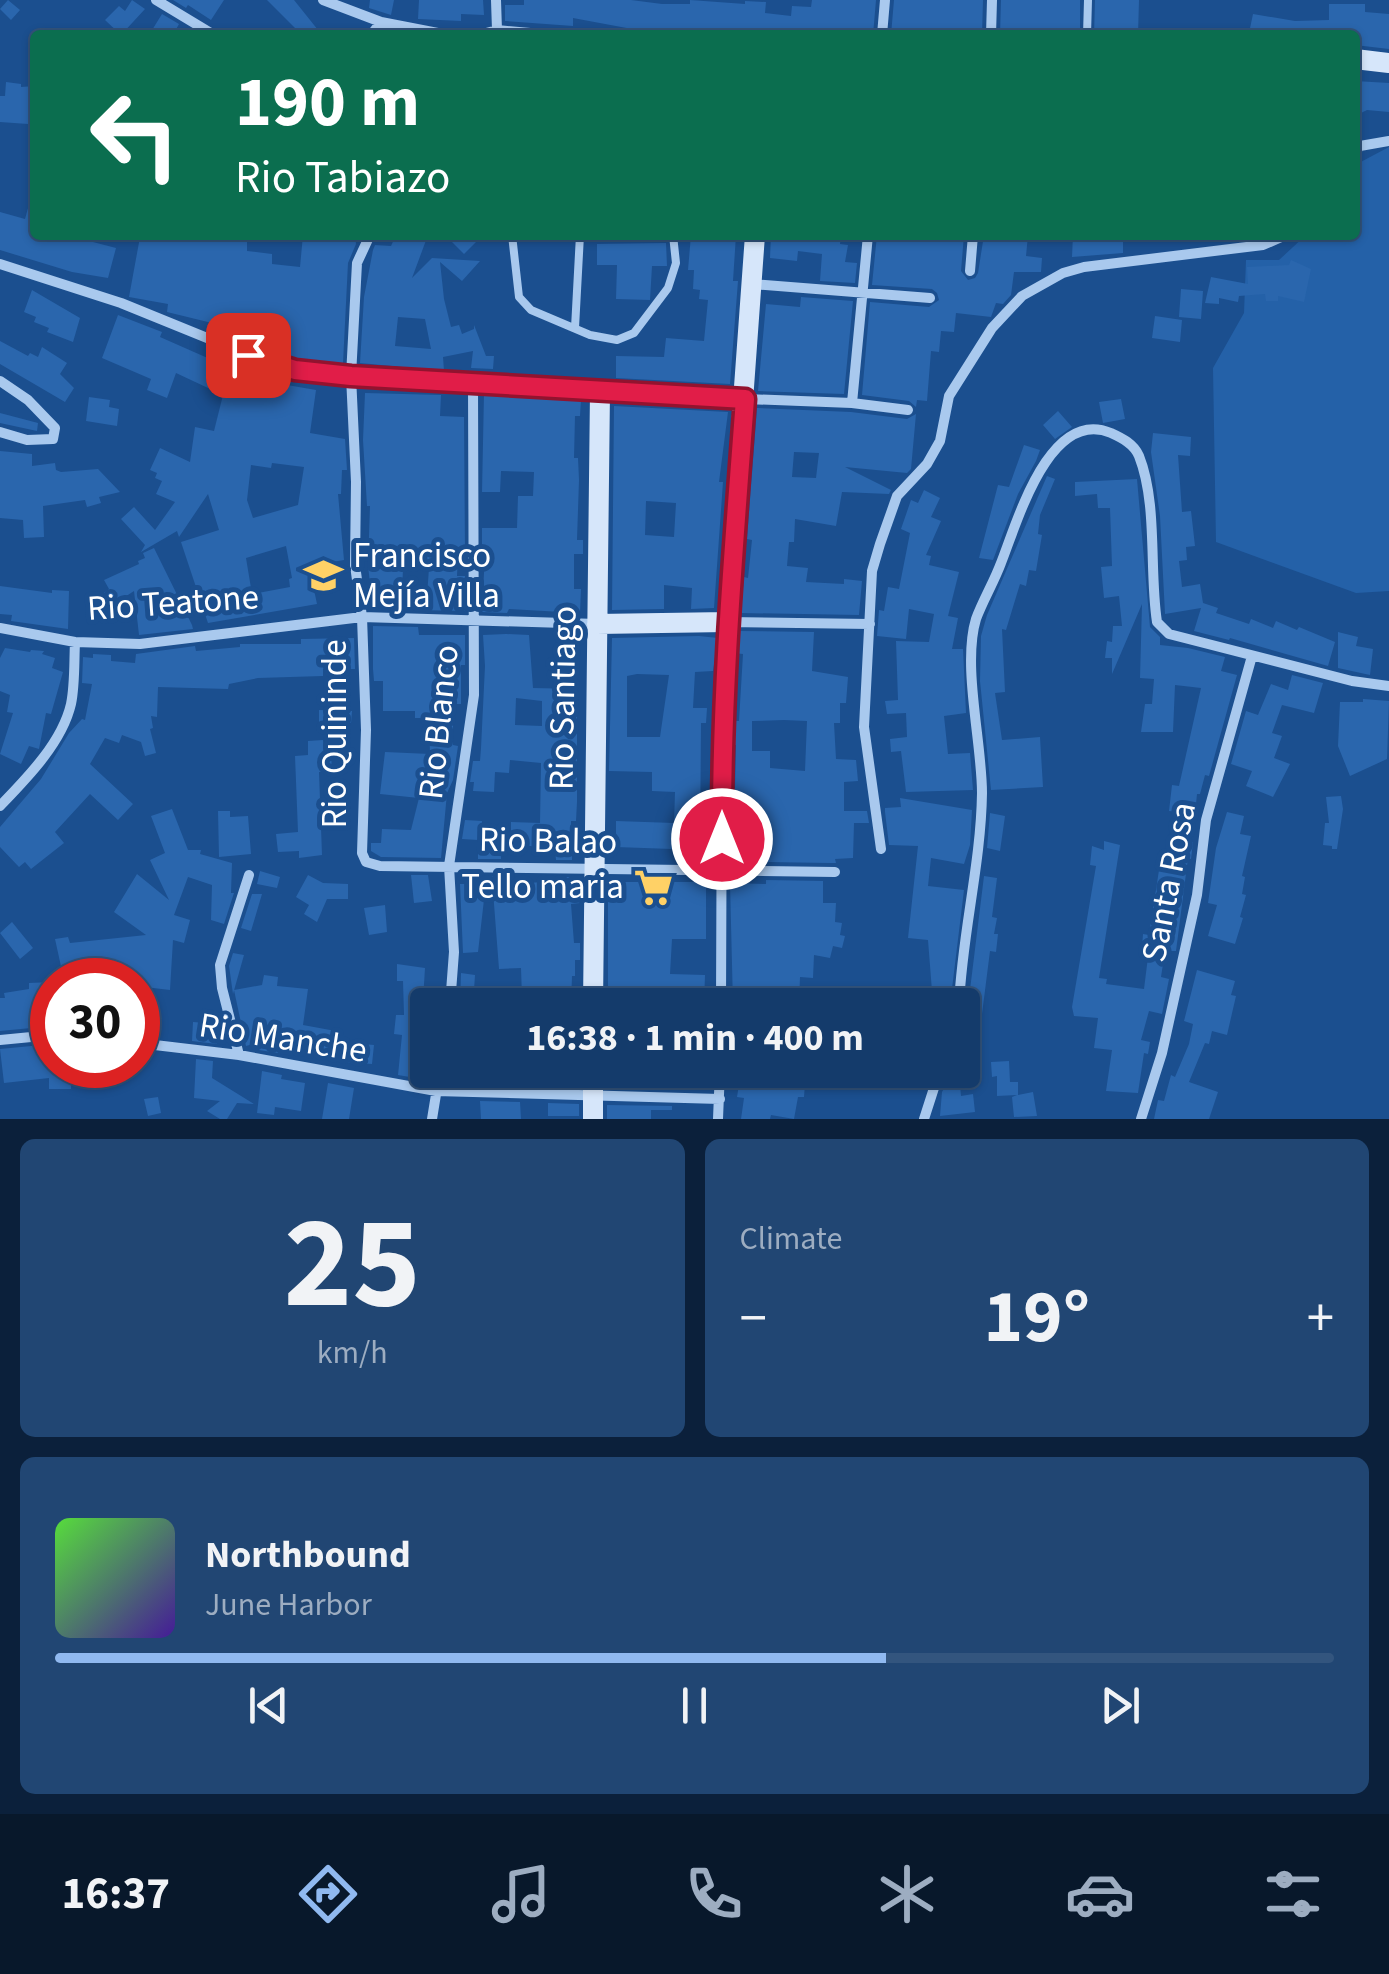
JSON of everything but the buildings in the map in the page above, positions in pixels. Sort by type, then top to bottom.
[{"type":"street","points":[[156,0],[206,30]]},
{"type":"street","points":[[323,0],[381,22],[422,30]]},
{"type":"street","points":[[496,0],[496,30]]},
{"type":"street","points":[[882,30],[885,0]]},
{"type":"street","points":[[991,30],[992,0]]},
{"type":"street","points":[[375,30],[381,22]]},
{"type":"street","points":[[1360,60],[1389,63]]},
{"type":"street","points":[[1360,146],[1389,141]]},
{"type":"street","name":"Rio Quininde","points":[[368,240],[356,263],[351,376],[355,566],[362,617],[366,730],[362,853],[366,862],[380,866]]},
{"type":"street","points":[[721,988],[722,744],[756,240]]},
{"type":"street","points":[[852,403],[868,240]]},
{"type":"street","points":[[970,270],[973,240]]},
{"type":"street","points":[[882,850],[864,727],[872,571],[896,496],[927,464],[940,440],[949,396],[967,365],[992,328],[1022,296],[1063,274],[1084,267],[1264,246],[1276,240]]},
{"type":"street","points":[[0,264],[121,302],[271,364],[351,376],[852,403],[908,410]]},
{"type":"street","points":[[752,284],[930,298]]},
{"type":"street","points":[[0,381],[28,400],[55,428],[53,440],[45,442],[0,432]]},
{"type":"street","name":"Rio Blanco","points":[[451,988],[454,952],[449,866],[474,694],[473,384]]},
{"type":"street","name":"Rio Santiago","points":[[593,988],[600,391]]},
{"type":"street","points":[[960,988],[982,796],[972,663],[976,620],[1035,477],[1072,435],[1098,428],[1132,446],[1138,455],[1146,487],[1157,622],[1170,634],[1352,681],[1389,686]]},
{"type":"street","name":"Rio Teatone","points":[[0,628],[76,642],[140,644],[362,617],[597,624],[772,621],[870,624]]},
{"type":"street","points":[[0,806],[24,782],[64,721],[71,704],[76,642]]},
{"type":"street","name":"Santa Rosa","points":[[1142,1119],[1162,1053],[1193,912],[1206,820],[1252,656]]},
{"type":"street","name":"Rio Balao","points":[[380,866],[835,872]]},
{"type":"street","points":[[239,1054],[220,965],[249,875]]},
{"type":"street","points":[[0,1040],[30,1037]]},
{"type":"street","name":"Rio Manche","points":[[160,1045],[239,1054],[436,1092],[720,1099]]},
{"type":"street","points":[[432,1119],[437,1088]]},
{"type":"street","points":[[593,1088],[593,1119]]},
{"type":"street","points":[[718,1119],[720,1088]]},
{"type":"street","points":[[924,1119],[934,1088]]},
{"type":"lane","points":[[1086,30],[1088,0]]},
{"type":"lane","points":[[513,240],[520,297],[531,310],[617,340],[634,334],[668,288],[676,263],[674,240]]},
{"type":"lane","points":[[575,328],[580,240]]},
{"type":"shaded area","points":[[1389,147],[1389,591],[1356,593],[1216,542],[1213,368],[1244,313],[1246,260],[1279,260],[1301,240],[1360,240],[1360,162]]},
{"type":"place","name":"Francisco Mejía Villa","points":[[323,576]]},
{"type":"place","name":"Tello maria","points":[[654,887]]},
{"type":"route","points":[[248,355],[295,370],[351,376],[745,399],[728,622],[722,839]]}]
